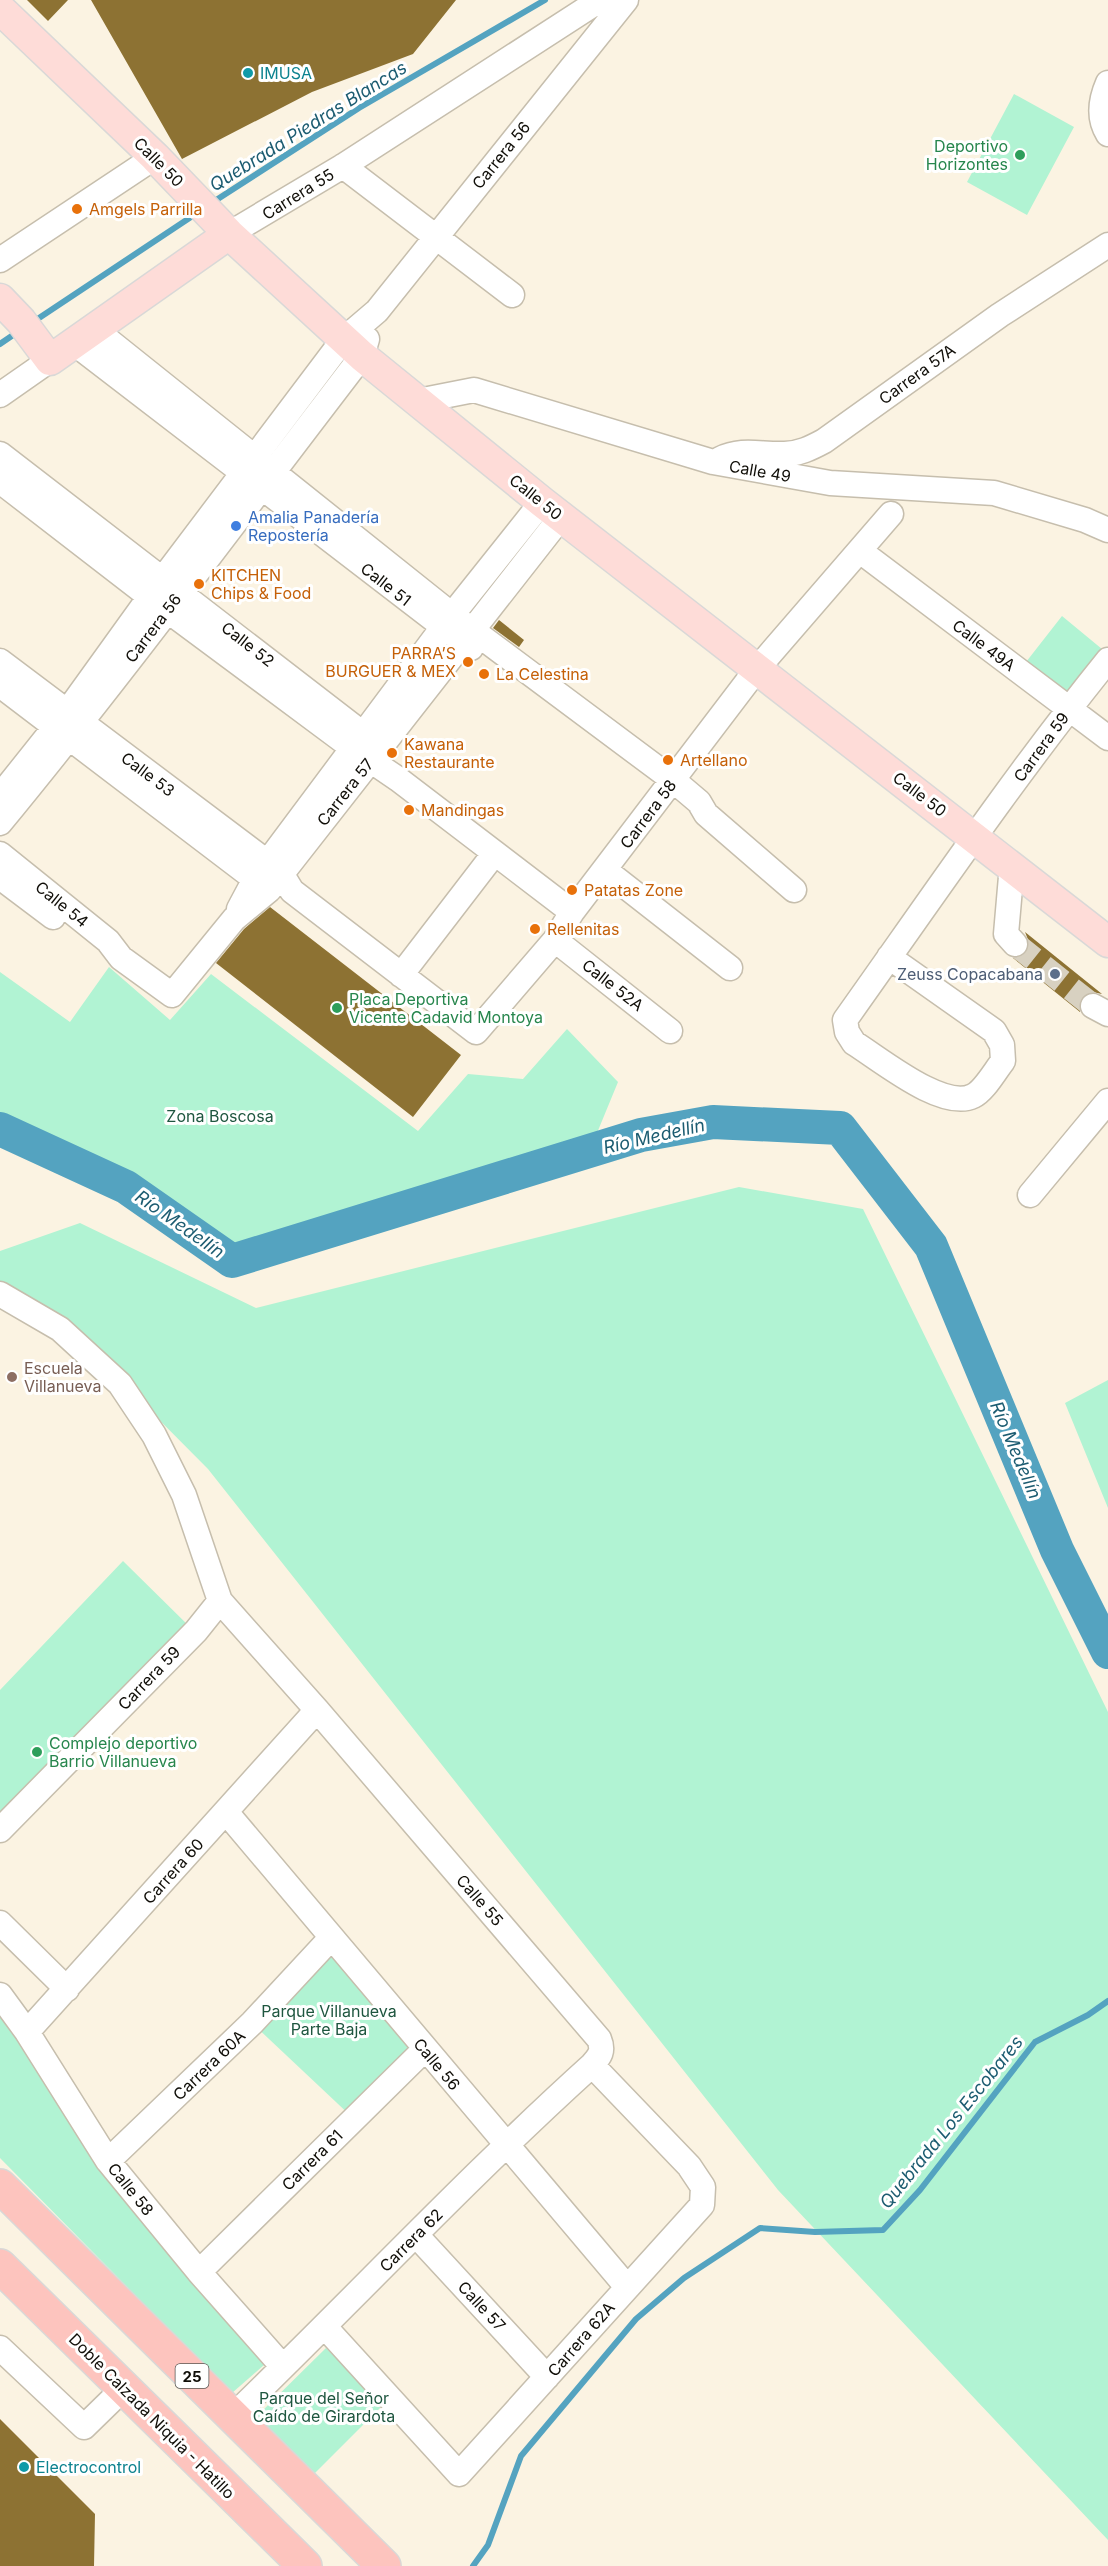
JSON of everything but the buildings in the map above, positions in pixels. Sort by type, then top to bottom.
[{"type":"highway","name":"25","points":[[0,2186],[384,2566]]},
{"type":"highway","name":"Doble Calzada Niquia - Hatillo","points":[[0,2266],[305,2566]]},
{"type":"main road","name":"Calle 50","points":[[0,9],[155,157],[222,227],[352,348],[552,510],[976,837],[1108,942]]},
{"type":"main road","name":"Carrera 55","points":[[47,356],[84,336],[222,227]]},
{"type":"main road","points":[[0,299],[21,321],[47,356]]},
{"type":"street","name":"Carrera 55","points":[[222,227],[344,166],[600,0]]},
{"type":"street","name":"Carrera 56","points":[[0,823],[68,725],[352,348],[377,311],[626,0]]},
{"type":"street","points":[[1105,90],[1103,126],[1108,134]]},
{"type":"street","points":[[0,260],[155,157]]},
{"type":"street","points":[[344,166],[437,235],[512,295]]},
{"type":"street","name":"Carrera 57A","points":[[713,462],[740,451],[784,454],[802,452],[824,441],[1000,315],[1108,245]]},
{"type":"street","name":"Calle 51","points":[[84,336],[457,628],[669,786],[699,802],[706,814],[794,890]]},
{"type":"street","name":"Carrera 55","points":[[0,395],[47,356]]},
{"type":"street","name":"Calle 49","points":[[418,401],[474,390],[713,462],[830,483],[994,493],[1085,520],[1108,530]]},
{"type":"street","name":"Calle 52","points":[[0,454],[165,595]]},
{"type":"street","name":"Calle 52","points":[[0,481],[165,595],[367,748],[398,779],[572,912]]},
{"type":"street","name":"Carrera 57","points":[[172,995],[234,919],[273,879],[457,628],[552,510]]},
{"type":"street","name":"Carrera 58","points":[[476,1032],[555,940],[572,912],[606,871],[757,669],[891,514]]},
{"type":"street","name":"Calle 49A","points":[[860,551],[1108,738]]},
{"type":"street","name":"Carrera 59","points":[[889,957],[994,1031],[1002,1045],[1003,1061],[974,1096],[953,1100],[934,1094],[854,1043],[850,1038],[845,1020],[889,957],[1069,708],[1108,660]]},
{"type":"street","name":"Calle 53","points":[[0,661],[68,725],[476,1032]]},
{"type":"street","name":"Calle 53","points":[[0,685],[68,725]]},
{"type":"street","name":"Carrera 56","points":[[0,795],[68,725]]},
{"type":"street","name":"Calle 54","points":[[0,854],[108,941],[121,958],[172,995]]},
{"type":"street","points":[[401,975],[494,854]]},
{"type":"street","points":[[1012,865],[1006,934],[1015,944]]},
{"type":"street","points":[[606,871],[730,968]]},
{"type":"street","name":"Calle 54","points":[[0,877],[98,951],[121,958]]},
{"type":"street","name":"Calle 52A","points":[[555,940],[670,1031]]},
{"type":"street","points":[[1030,1195],[1105,1113]]},
{"type":"street","points":[[0,1294],[60,1329],[120,1384],[154,1435],[184,1495],[220,1601]]},
{"type":"street","name":"Carrera 59","points":[[0,1830],[196,1631],[220,1601]]},
{"type":"street","name":"Calle 55","points":[[220,1601],[317,1710],[598,2039],[602,2046],[601,2054],[592,2065]]},
{"type":"street","name":"Carrera 60","points":[[27,2032],[317,1710]]},
{"type":"street","name":"Calle 56","points":[[226,1812],[627,2287]]},
{"type":"street","points":[[0,1923],[67,1989]]},
{"type":"street","name":"Carrera 60A","points":[[108,2161],[252,2023],[331,1938]]},
{"type":"street","name":"Calle 58","points":[[0,1995],[27,2032],[108,2161],[199,2272],[283,2367]]},
{"type":"street","name":"Carrera 61","points":[[199,2272],[425,2049]]},
{"type":"street","name":"Carrera 62","points":[[233,2416],[325,2327],[505,2144],[592,2065]]},
{"type":"street","name":"Carrera 62A","points":[[325,2327],[459,2474],[702,2205],[703,2187],[689,2166],[592,2065]]},
{"type":"street","name":"Calle 57","points":[[416,2235],[547,2377]]},
{"type":"street","points":[[0,2348],[84,2427],[124,2388]]},
{"type":"green space","name":"Deportivo Horizontes","points":[[1014,94],[1074,127],[1027,215],[967,182]]},
{"type":"green space","points":[[1062,616],[1108,654],[1069,708],[1019,671]]},
{"type":"green space","name":"Zona Boscosa","points":[[109,967],[170,1020],[211,974],[418,1131],[468,1074],[523,1079],[567,1029],[618,1082],[597,1133],[243,1250],[0,1124],[0,972],[70,1022]]},
{"type":"green space","points":[[739,1187],[863,1209],[1108,1712],[1108,2540],[778,2190],[208,1469],[67,1327],[0,1290],[0,1251],[80,1223],[256,1308]]},
{"type":"green space","points":[[1108,1380],[1108,1508],[1065,1403]]},
{"type":"green space","name":"Complejo deportivo Barrio Villanueva","points":[[123,1561],[193,1630],[8,1821],[0,1813],[0,1690]]},
{"type":"green space","name":"Parque Villanueva Parte Baja","points":[[331,1938],[425,2049],[354,2119],[252,2023]]},
{"type":"green space","points":[[0,2015],[272,2358],[232,2393],[0,2158]]},
{"type":"green space","name":"Parque del Señor Caído de Girardota","points":[[326,2348],[383,2405],[312,2476],[255,2418]]},
{"type":"waterway","name":"Quebrada Piedras Blancas","points":[[210,204],[359,108],[545,0]]},
{"type":"waterway","name":"Quebrada Piedras Blancas","points":[[33,322],[197,213]]},
{"type":"waterway","name":"Quebrada Piedras Blancas","points":[[0,344],[19,331]]},
{"type":"waterway","name":"Río Medellín","points":[[0,1129],[126,1187],[232,1261],[641,1135],[713,1122],[840,1128],[931,1246],[1057,1550],[1108,1652]]},
{"type":"waterway","name":"Quebrada Los Escobares","points":[[473,2566],[488,2545],[521,2456],[636,2319],[684,2278],[760,2228],[815,2232],[883,2230],[920,2190],[1035,2042],[1088,2015],[1108,2001]]},
{"type":"tunnel","points":[[1015,944],[1093,1006]]},
{"type":"place","name":"IMUSA","points":[[248,73]]},
{"type":"place","name":"Deportivo Horizontes","points":[[1020,155]]},
{"type":"place","name":"Amgels Parrilla","points":[[77,209]]},
{"type":"place","name":"Amalia Panadería Repostería","points":[[236,526]]},
{"type":"place","name":"KITCHEN Chips & Food","points":[[199,584]]},
{"type":"place","name":"PARRA’S BURGUER & MEX","points":[[468,662]]},
{"type":"place","name":"La Celestina","points":[[484,674]]},
{"type":"place","name":"Kawana Restaurante","points":[[392,753]]},
{"type":"place","name":"Artellano","points":[[668,760]]},
{"type":"place","name":"Mandingas","points":[[409,810]]},
{"type":"place","name":"Patatas Zone","points":[[572,890]]},
{"type":"place","name":"Rellenitas","points":[[535,929]]},
{"type":"place","name":"Zeuss Copacabana","points":[[1055,974]]},
{"type":"place","name":"Placa Deportiva Vicente Cadavid Montoya","points":[[337,1008]]},
{"type":"place","name":"Escuela Villanueva","points":[[12,1377]]},
{"type":"place","name":"Complejo deportivo Barrio Villanueva","points":[[37,1752]]},
{"type":"place","name":"Electrocontrol","points":[[24,2467]]}]
